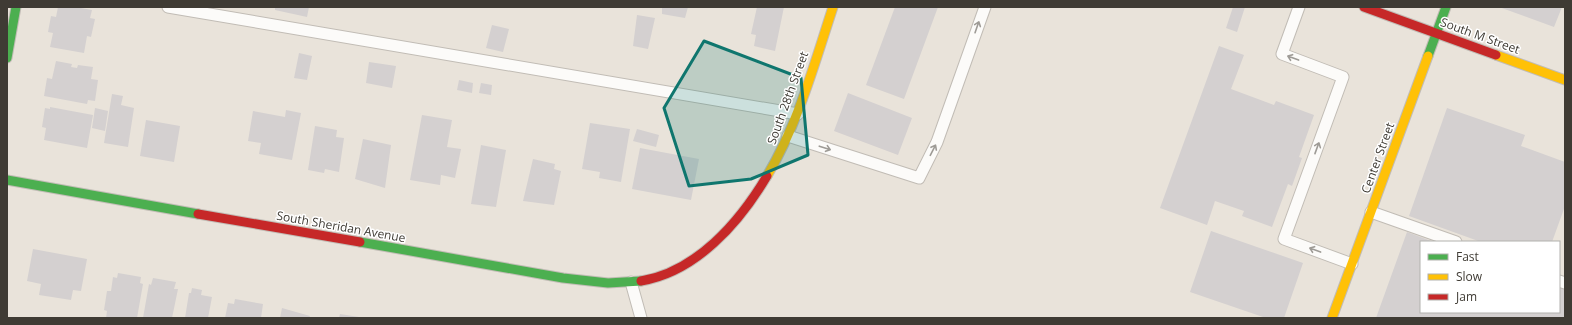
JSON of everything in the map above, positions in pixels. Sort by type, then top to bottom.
[{"type":"street","points":[[7,58],[16,7]]},
{"type":"street","name":"South 28th Street","points":[[670,273],[702,254],[731,226],[770,173],[798,114],[833,7]]},
{"type":"street","name":"South M Street","points":[[1364,7],[1565,80]]},
{"type":"street","name":"Center Street","points":[[1332,318],[1446,7]]},
{"type":"street","name":"South Sheridan Avenue","points":[[7,180],[563,278],[600,283],[631,282],[654,279],[670,273]]},
{"type":"lane","points":[[168,7],[798,114]]},
{"type":"lane","points":[[788,136],[919,178],[937,142],[984,7]]},
{"type":"lane","points":[[1299,7],[1282,54],[1343,77],[1284,239],[1352,264]]},
{"type":"lane","points":[[1371,212],[1453,241]]},
{"type":"lane","points":[[631,282],[641,318]]},
{"type":"highlighted area","points":[[704,41],[801,78],[808,155],[751,179],[689,186],[664,108]]},
{"type":"building","points":[[58,7],[75,7],[92,10],[90,18],[95,19],[91,37],[87,36],[84,53],[50,47],[53,33],[48,32],[51,16],[56,17]]},
{"type":"building","points":[[275,7],[309,7],[307,17],[275,10]]},
{"type":"building","points":[[662,7],[688,7],[685,18],[662,14]]},
{"type":"building","points":[[757,7],[784,7],[775,51],[754,46],[756,35],[751,34]]},
{"type":"building","points":[[895,7],[938,7],[904,99],[866,85]]},
{"type":"building","points":[[1233,7],[1245,7],[1237,32],[1226,28]]},
{"type":"building","points":[[1499,7],[1562,7],[1554,27]]},
{"type":"building","points":[[637,15],[655,18],[648,49],[633,46]]},
{"type":"building","points":[[492,25],[509,29],[503,52],[486,48]]},
{"type":"building","points":[[1219,46],[1244,55],[1231,89],[1274,105],[1276,101],[1314,115],[1299,157],[1302,158],[1292,186],[1288,184],[1272,227],[1242,216],[1244,211],[1215,201],[1207,225],[1160,208]]},
{"type":"building","points":[[299,53],[312,56],[307,80],[294,78]]},
{"type":"building","points":[[56,61],[72,64],[71,67],[77,68],[78,65],[93,67],[91,79],[98,80],[95,101],[88,100],[87,104],[44,96],[47,78],[52,79]]},
{"type":"building","points":[[369,62],[396,66],[392,88],[366,83]]},
{"type":"building","points":[[459,80],[473,83],[472,93],[457,90]]},
{"type":"building","points":[[481,83],[492,85],[491,95],[479,93]]},
{"type":"building","points":[[848,93],[912,118],[898,155],[834,131]]},
{"type":"building","points":[[112,94],[123,96],[121,105],[134,108],[128,147],[104,143]]},
{"type":"building","points":[[50,107],[93,115],[87,148],[44,140],[46,128],[42,127],[45,108],[50,109]]},
{"type":"building","points":[[95,108],[108,111],[105,131],[92,128]]},
{"type":"building","points":[[1447,108],[1525,135],[1521,146],[1565,162],[1565,206],[1552,241],[1478,241],[1409,216]]},
{"type":"building","points":[[286,110],[301,113],[292,160],[259,154],[261,143],[248,141],[253,111],[285,117]]},
{"type":"building","points":[[422,115],[452,120],[447,147],[461,149],[455,178],[441,175],[440,185],[410,180]]},
{"type":"building","points":[[146,120],[180,126],[174,162],[140,156]]},
{"type":"building","points":[[590,123],[630,129],[621,182],[599,178],[600,172],[582,169]]},
{"type":"building","points":[[315,126],[337,130],[336,137],[344,138],[339,172],[325,169],[324,173],[308,170]]},
{"type":"building","points":[[637,129],[659,135],[656,147],[633,141]]},
{"type":"building","points":[[363,139],[391,145],[385,188],[355,179]]},
{"type":"building","points":[[481,145],[506,150],[496,207],[471,204]]},
{"type":"building","points":[[640,148],[699,159],[691,200],[632,189]]},
{"type":"building","points":[[533,159],[555,164],[554,169],[561,171],[554,205],[523,201]]},
{"type":"building","points":[[1211,231],[1303,263],[1284,318],[1266,318],[1190,292]]},
{"type":"building","points":[[1407,232],[1431,241],[1420,241],[1420,313],[1560,313],[1560,287],[1565,289],[1565,318],[1376,318]]},
{"type":"building","points":[[33,249],[87,259],[81,291],[73,290],[71,300],[39,295],[41,284],[27,281]]},
{"type":"building","points":[[118,273],[141,277],[140,283],[143,284],[137,318],[106,318],[107,311],[104,310],[107,291],[111,291],[113,277],[117,278]]},
{"type":"building","points":[[153,278],[176,282],[174,289],[178,289],[172,318],[143,318],[149,284],[151,285]]},
{"type":"building","points":[[192,288],[202,290],[201,295],[212,297],[208,318],[185,318],[189,293],[191,293]]},
{"type":"building","points":[[235,299],[263,304],[261,318],[225,318],[228,303],[234,304]]},
{"type":"building","points":[[282,308],[310,316],[309,318],[280,318]]},
{"type":"building","points":[[340,314],[359,317],[359,318],[339,318]]},
{"type":"traffic: fast","points":[[7,58],[16,7]]},
{"type":"traffic: fast","points":[[1428,56],[1446,7]]},
{"type":"traffic: fast","points":[[7,180],[198,214]]},
{"type":"traffic: fast","points":[[360,242],[563,278],[608,283],[641,281]]},
{"type":"traffic: slow","points":[[767,176],[788,136],[812,72],[833,7]]},
{"type":"traffic: slow","points":[[1496,55],[1565,80]]},
{"type":"traffic: slow","points":[[1332,318],[1428,56]]},
{"type":"traffic: jam","points":[[1364,7],[1496,55]]},
{"type":"traffic: jam","points":[[641,281],[661,276],[680,267],[698,256],[714,243],[743,211],[767,176]]},
{"type":"traffic: jam","points":[[198,214],[360,242]]}]
